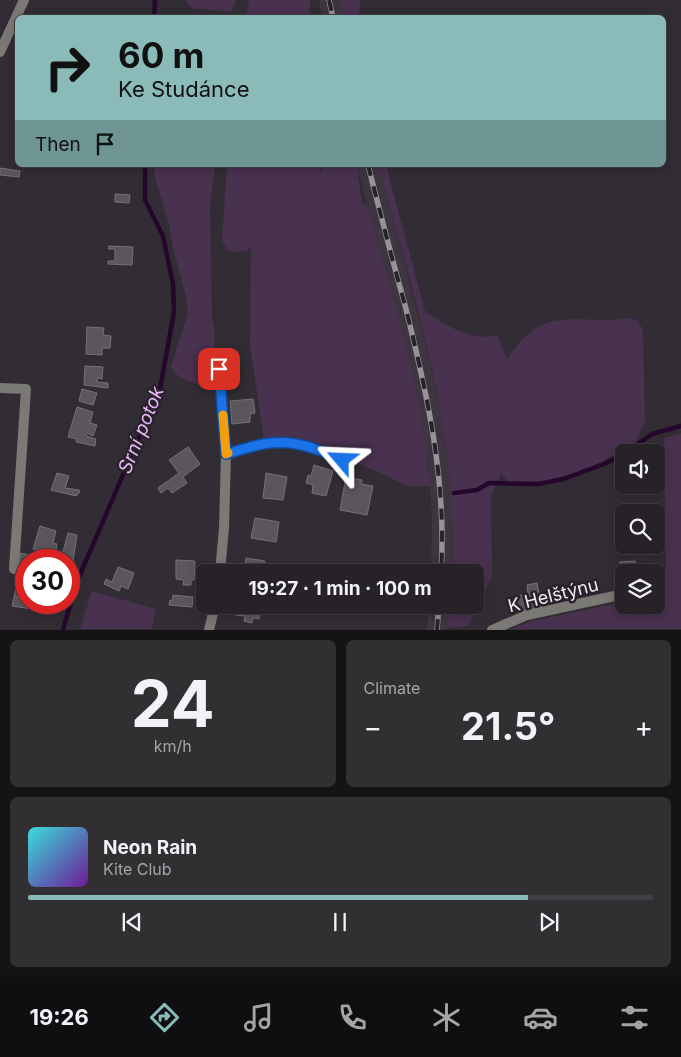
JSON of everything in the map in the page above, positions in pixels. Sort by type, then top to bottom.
[{"type":"street","points":[[17,15],[24,0]]},
{"type":"street","points":[[0,52],[15,20]]},
{"type":"street","points":[[219,369],[226,454],[224,528],[221,564]]},
{"type":"street","points":[[0,388],[26,389],[14,570]]},
{"type":"street","points":[[226,454],[271,443],[287,443],[300,444],[321,450],[342,460]]},
{"type":"street","name":"K Helštýnu","points":[[492,630],[527,615],[615,596]]},
{"type":"street","points":[[209,630],[213,614]]},
{"type":"shaded area","points":[[186,0],[236,0],[231,12],[192,8]]},
{"type":"shaded area","points":[[249,0],[310,0],[310,15],[246,15]]},
{"type":"shaded area","points":[[319,0],[340,0],[343,15],[322,15]]},
{"type":"shaded area","points":[[340,0],[360,0],[359,15],[343,15]]},
{"type":"shaded area","points":[[154,167],[215,167],[210,207],[215,390],[183,379],[171,367],[188,313],[186,296],[173,248],[169,224],[155,178]]},
{"type":"shaded area","points":[[227,167],[319,167],[320,173],[324,167],[357,167],[362,205],[367,204],[414,379],[421,415],[430,486],[408,486],[322,444],[294,437],[264,440],[250,345],[251,247],[247,251],[235,252],[227,250],[222,240]]},
{"type":"shaded area","points":[[358,167],[380,167],[426,347],[441,413],[449,468],[453,516],[452,564],[431,564],[432,517],[429,470],[421,417]]},
{"type":"shaded area","points":[[380,167],[387,167],[425,311],[441,322],[469,334],[488,337],[497,335],[507,359],[521,341],[534,329],[561,320],[629,318],[638,322],[643,331],[645,424],[636,442],[634,444],[615,444],[615,455],[592,466],[550,480],[536,483],[511,483],[506,480],[501,472],[491,497],[492,576],[484,593],[484,564],[452,564],[453,520],[449,468],[431,366]]},
{"type":"shaded area","points":[[681,434],[681,629],[511,629],[532,621],[615,604],[615,614],[665,614],[664,438]]},
{"type":"shaded area","points":[[92,591],[156,609],[152,629],[80,629]]},
{"type":"shaded area","points":[[428,614],[448,614],[447,629],[427,630]]},
{"type":"shaded area","points":[[448,614],[475,614],[469,626],[447,628]]},
{"type":"building","points":[[0,168],[20,171],[19,177],[0,175]]},
{"type":"building","points":[[115,194],[130,195],[129,203],[115,202]]},
{"type":"building","points":[[109,246],[133,247],[132,265],[108,264],[108,261],[115,261],[115,249],[108,249]]},
{"type":"building","points":[[87,327],[104,328],[103,335],[111,336],[110,348],[102,348],[102,355],[86,354]]},
{"type":"building","points":[[85,366],[103,367],[102,379],[97,378],[97,382],[108,383],[108,388],[84,385]]},
{"type":"building","points":[[82,389],[97,393],[93,405],[79,401]]},
{"type":"building","points":[[253,399],[255,413],[250,414],[250,422],[232,424],[230,401]]},
{"type":"building","points":[[77,407],[93,412],[90,423],[97,425],[93,436],[87,433],[86,436],[96,439],[95,446],[76,442],[77,439],[68,437]]},
{"type":"building","points":[[188,447],[200,464],[183,477],[187,483],[172,493],[168,488],[161,493],[158,488],[179,473],[169,460]]},
{"type":"building","points":[[314,465],[333,471],[326,496],[312,493],[313,485],[306,483],[308,475],[311,476]]},
{"type":"building","points":[[57,473],[69,476],[65,488],[79,490],[80,492],[76,496],[51,490]]},
{"type":"building","points":[[266,473],[287,477],[283,500],[263,498]]},
{"type":"building","points":[[346,477],[362,480],[361,484],[373,486],[367,515],[340,510]]},
{"type":"building","points":[[255,518],[279,522],[276,542],[251,538]]},
{"type":"building","points":[[40,526],[56,531],[53,543],[57,544],[56,549],[33,549]]},
{"type":"building","points":[[68,533],[77,535],[75,549],[64,549]]},
{"type":"building","points":[[246,558],[265,561],[264,564],[245,564]]},
{"type":"building","points":[[176,560],[195,561],[194,580],[191,580],[191,585],[183,585],[184,580],[176,579]]},
{"type":"building","points":[[635,561],[635,564],[620,564],[620,562]]},
{"type":"building","points":[[118,567],[134,573],[128,589],[121,586],[119,591],[104,584],[106,579],[112,582]]},
{"type":"building","points":[[537,583],[542,608],[518,612],[515,596],[528,594],[527,585]]},
{"type":"building","points":[[173,595],[193,597],[192,607],[169,605]]},
{"type":"building","points":[[14,597],[15,597],[15,606],[12,606]]},
{"type":"building","points":[[260,614],[259,619],[253,618],[252,623],[244,621],[245,616],[235,615]]},
{"type":"waterway","name":"Srní potok","points":[[154,15],[155,0]]},
{"type":"waterway","name":"Srní potok","points":[[63,630],[76,584],[160,389],[174,312],[173,284],[163,236],[145,200],[145,167]]},
{"type":"waterway","points":[[638,444],[652,434],[681,426]]},
{"type":"waterway","points":[[454,493],[477,490],[489,483],[538,484],[564,479],[615,458]]},
{"type":"railway","points":[[329,0],[332,15]]},
{"type":"railway","points":[[369,167],[405,305],[428,404],[434,437],[441,504],[441,564]]},
{"type":"railway","points":[[437,630],[438,614]]},
{"type":"slow traffic","points":[[223,415],[226,454],[228,453]]},
{"type":"route","points":[[219,369],[226,454],[271,443],[287,443],[300,444],[321,450],[342,460]]}]
